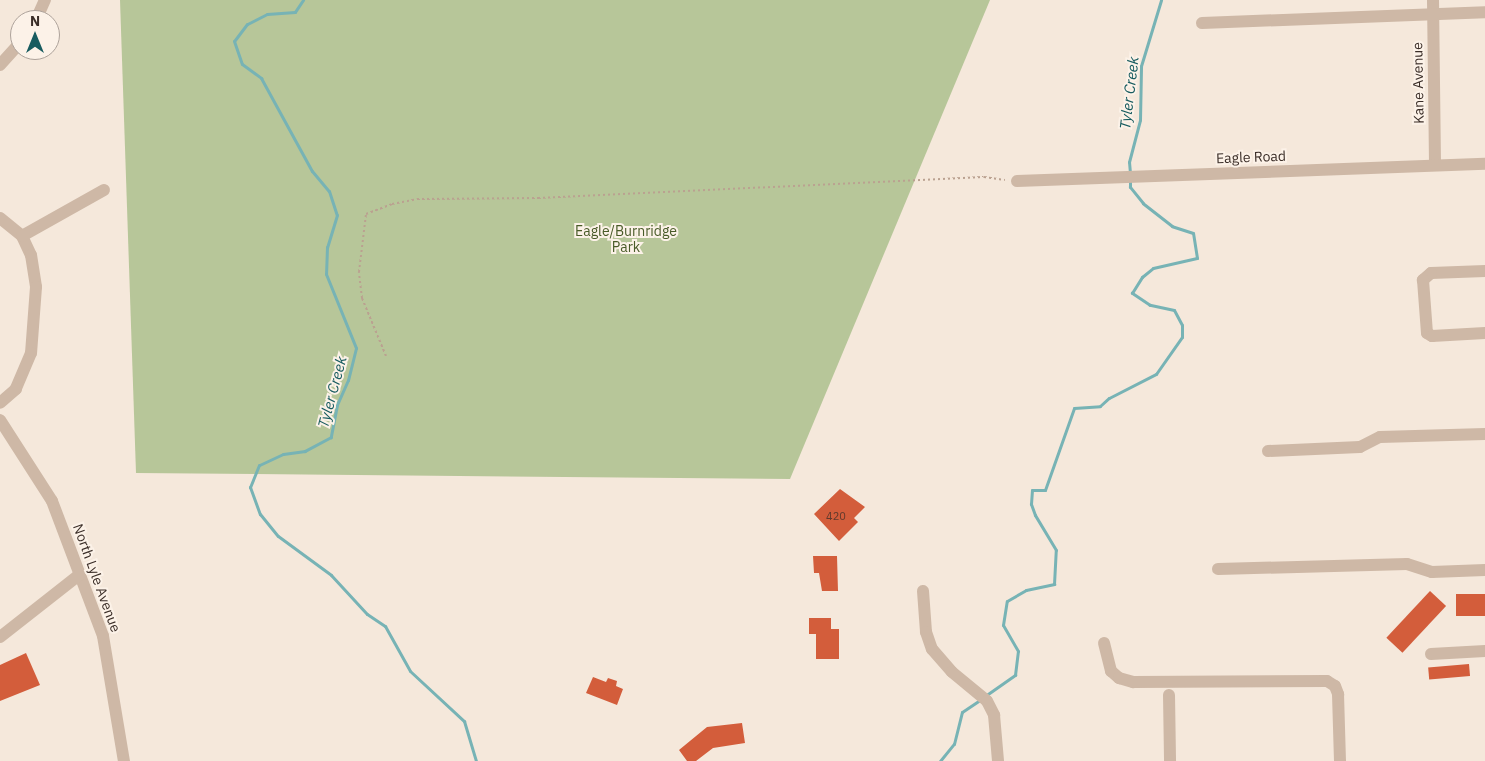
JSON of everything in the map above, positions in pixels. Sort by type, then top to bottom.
[{"type":"street","name":"Kane Avenue","points":[[1433,0],[1435,165]]},
{"type":"street","points":[[1202,23],[1485,12]]},
{"type":"street","points":[[0,65],[10,54]]},
{"type":"street","name":"Eagle Road","points":[[1017,181],[1485,164]]},
{"type":"street","points":[[22,236],[104,190]]},
{"type":"street","points":[[0,218],[22,236],[31,255],[36,287],[32,345],[16,389],[0,403]]},
{"type":"street","points":[[1485,271],[1431,273],[1423,280],[1427,333],[1432,336],[1485,333]]},
{"type":"street","name":"North Lyle Avenue","points":[[0,420],[52,501],[103,636],[124,761]]},
{"type":"street","points":[[1268,451],[1360,447],[1380,437],[1485,434]]},
{"type":"street","points":[[1218,569],[1407,564],[1432,572],[1485,570]]},
{"type":"street","points":[[0,637],[79,575]]},
{"type":"street","points":[[923,591],[926,632],[932,649],[990,706],[996,722],[998,761]]},
{"type":"street","points":[[1104,643],[1111,671],[1126,680],[1322,679],[1335,686],[1339,704],[1340,761]]},
{"type":"street","points":[[1431,654],[1485,651]]},
{"type":"street","points":[[1169,694],[1170,761]]},
{"type":"path","points":[[386,356],[362,298],[359,272],[366,214],[392,204],[417,199],[538,198],[984,177],[1017,181]]},
{"type":"green space","name":"Eagle/Burnridge Park","points":[[120,0],[990,0],[790,479],[136,473]]},
{"type":"building","points":[[840,489],[865,507],[854,518],[858,522],[839,541],[814,514]]},
{"type":"building","points":[[813,556],[837,556],[838,591],[822,591],[819,573],[814,573]]},
{"type":"building","points":[[1430,591],[1446,606],[1402,653],[1386,638]]},
{"type":"building","points":[[1456,594],[1485,594],[1485,616],[1456,616]]},
{"type":"building","points":[[809,618],[831,618],[831,629],[839,629],[839,659],[816,659],[816,634],[809,634]]},
{"type":"building","points":[[26,653],[40,685],[0,701],[0,665]]},
{"type":"building","points":[[1469,664],[1470,676],[1429,680],[1428,668]]},
{"type":"building","points":[[593,677],[606,682],[608,678],[617,681],[616,686],[623,689],[617,705],[586,693]]},
{"type":"building","points":[[742,723],[745,743],[713,748],[696,761],[687,761],[679,750],[707,727]]},
{"type":"waterway","name":"Tyler Creek","points":[[303,0],[295,12],[267,14],[247,24],[234,41],[242,64],[261,78],[312,171],[329,191],[337,215],[327,247],[326,274],[356,348],[348,380],[337,405],[331,437],[305,451],[283,454],[259,465],[250,487],[260,514],[278,536],[331,575],[367,614],[385,626],[410,671],[464,721],[476,761]]},
{"type":"waterway","name":"Tyler Creek","points":[[1130,173],[1129,162],[1140,120],[1141,66],[1161,0]]},
{"type":"waterway","name":"Tyler Creek","points":[[985,696],[1015,675],[1018,651],[1003,625],[1007,601],[1026,590],[1054,584],[1056,550],[1035,515],[1031,504],[1032,490],[1045,490],[1074,408],[1100,406],[1109,398],[1156,374],[1182,337],[1182,325],[1174,310],[1150,305],[1132,293],[1142,277],[1153,268],[1197,258],[1193,233],[1172,226],[1143,203],[1130,187],[1130,179]]},
{"type":"waterway","name":"Tyler Creek","points":[[940,761],[954,744],[962,712],[980,700]]}]
